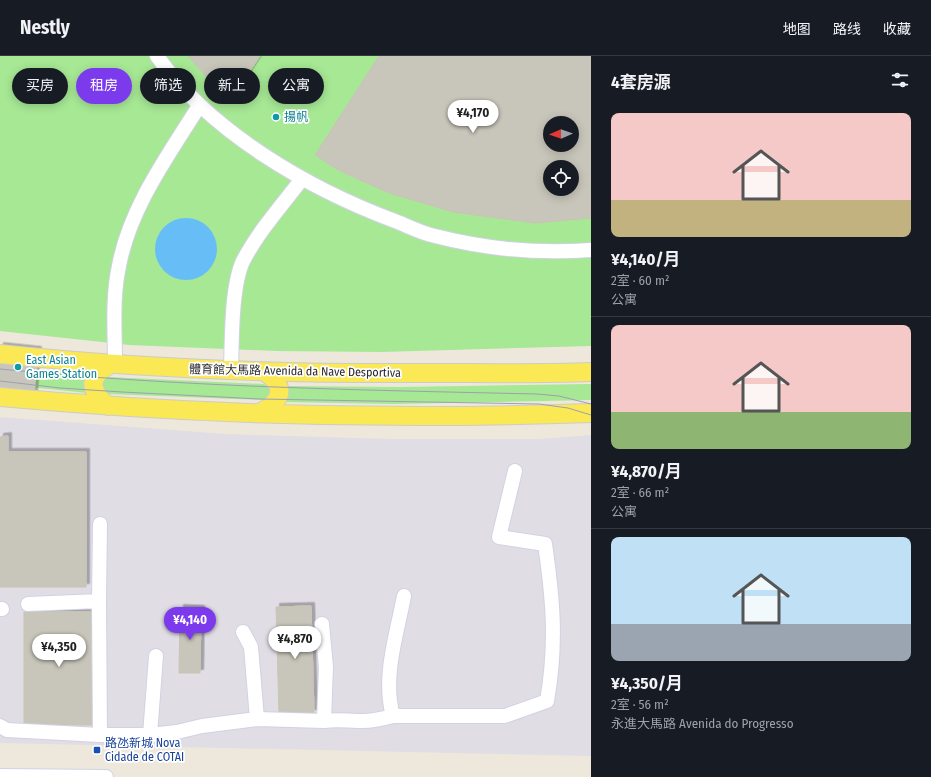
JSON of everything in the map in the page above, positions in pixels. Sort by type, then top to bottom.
[{"type":"main road","name":"體育館大馬路 Avenida da Nave Desportiva","points":[[0,354],[113,364],[265,372],[362,374],[591,372]]},
{"type":"main road","points":[[108,406],[97,397],[93,384],[98,371],[113,364]]},
{"type":"main road","points":[[259,413],[270,408],[278,400],[280,388],[275,378],[265,372]]},
{"type":"main road","points":[[0,397],[206,412],[503,416],[591,413]]},
{"type":"street","points":[[157,56],[200,106],[250,145],[302,180],[363,209],[434,236],[501,249],[556,253],[591,250]]},
{"type":"street","points":[[113,364],[115,295],[118,267],[126,235],[160,168],[200,106]]},
{"type":"street","points":[[231,370],[235,296],[243,262],[261,232],[302,180]]},
{"type":"street","points":[[0,726],[7,730],[100,735],[150,735],[177,732],[202,726],[257,719],[324,721],[337,719],[362,721],[378,720],[393,716],[506,716],[547,701],[551,678],[554,631],[551,585],[545,544],[498,537],[515,471]]},
{"type":"street","points":[[100,524],[100,735]]},
{"type":"street","points":[[393,716],[389,702],[389,682],[404,596]]},
{"type":"street","points":[[28,604],[99,601]]},
{"type":"street","points":[[322,624],[326,667],[324,721]]},
{"type":"street","points":[[243,632],[251,647],[257,719]]},
{"type":"street","points":[[150,735],[156,656]]},
{"type":"street","points":[[0,776],[106,777]]},
{"type":"shaded area","points":[[0,417],[225,434],[390,439],[539,439],[591,435],[591,756],[0,743]]},
{"type":"green space","points":[[0,56],[591,56],[591,346],[381,352],[277,351],[130,345],[0,331]]},
{"type":"green space","points":[[0,366],[88,375],[83,383],[87,393],[0,384]]},
{"type":"green space","points":[[108,377],[264,384],[270,392],[269,396],[263,400],[108,394],[102,391],[102,379]]},
{"type":"green space","points":[[591,384],[591,400],[394,404],[283,402],[288,398],[289,393],[285,386],[399,387]]},
{"type":"water","points":[[180,218],[192,218],[208,227],[215,237],[217,249],[215,261],[208,271],[192,280],[180,280],[169,275],[160,266],[155,255],[155,243],[160,232],[169,223]]},
{"type":"building","points":[[188,56],[260,56],[252,68],[204,68],[204,74]]},
{"type":"building","points":[[379,56],[591,56],[591,218],[535,223],[453,212],[389,193],[338,170],[315,155]]},
{"type":"building","name":"East Asian Games Station","points":[[0,346],[38,350],[33,405],[0,402]]},
{"type":"building","points":[[8,436],[8,452],[86,452],[86,587],[0,587],[0,437]]},
{"type":"building","points":[[311,606],[314,713],[279,714],[276,607]]},
{"type":"building","points":[[180,608],[201,609],[200,673],[179,673]]},
{"type":"building","points":[[24,612],[94,612],[93,725],[24,725]]},
{"type":"tram line","points":[[0,369],[201,384],[537,394],[559,396],[591,404]]},
{"type":"tram line","points":[[0,381],[60,388],[260,399],[539,404],[568,408],[591,415]]},
{"type":"place","name":"揚帆","points":[[276,117]]},
{"type":"place","name":"East Asian Games Station","points":[[18,367]]},
{"type":"place","name":"路氹新城 Nova Cidade de COTAI","points":[[97,750]]}]
